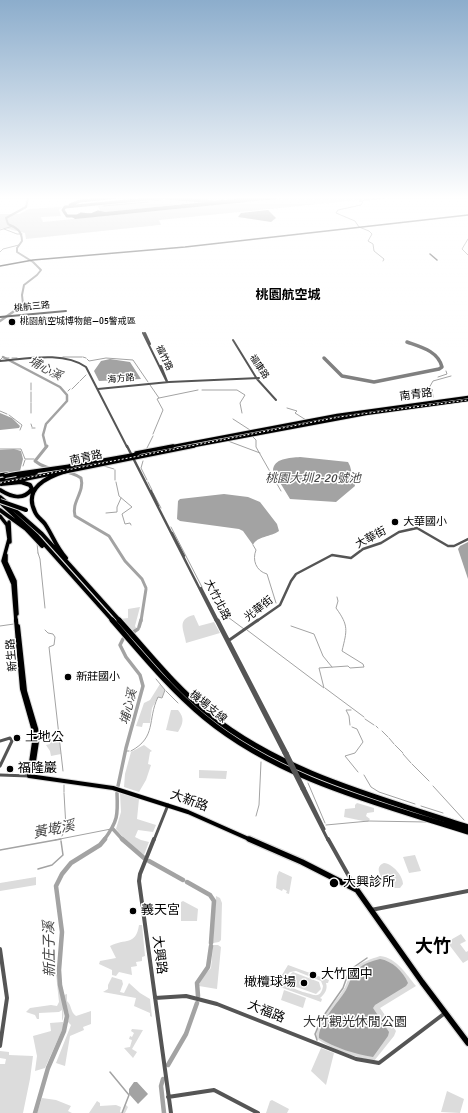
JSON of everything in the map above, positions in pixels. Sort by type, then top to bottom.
[{"type":"highway","points":[[0,476],[72,466]]},
{"type":"highway","points":[[67,472],[43,480],[32,495],[34,510],[67,562]]},
{"type":"highway","points":[[0,483],[21,482],[28,484],[32,488],[29,493],[20,497],[13,497],[0,490]]},
{"type":"highway","name":"機場支線","points":[[0,497],[30,523],[67,562],[176,692],[218,729],[252,751],[284,767],[332,786],[468,832]]},
{"type":"highway","points":[[0,502],[18,506],[32,513],[48,532]]},
{"type":"highway","name":"機場支線","points":[[0,502],[19,518],[126,633]]},
{"type":"highway","points":[[0,508],[26,529]]},
{"type":"highway","points":[[0,508],[26,529],[49,553],[55,556]]},
{"type":"highway","name":"機場支線","points":[[131,639],[201,709],[229,730],[258,748],[298,767],[335,782],[468,827]]},
{"type":"main road","points":[[0,476],[133,457],[392,410],[468,399]]},
{"type":"main road","name":"南青路","points":[[0,483],[67,472],[175,448],[301,423],[376,411],[468,399]]},
{"type":"main road","name":"南青路","points":[[452,401],[459,400]]},
{"type":"main road","points":[[33,503],[34,493],[42,482],[52,476],[67,472],[189,444],[389,407],[452,401]]},
{"type":"main road","name":"南青路","points":[[376,411],[389,407]]},
{"type":"main road","name":"南青路","points":[[274,431],[287,426],[376,411],[392,410]]},
{"type":"main road","name":"南青路","points":[[175,448],[301,423]]},
{"type":"main road","name":"南青路","points":[[175,448],[189,444]]},
{"type":"main road","name":"南青路","points":[[175,448],[193,446]]},
{"type":"main road","name":"南青路","points":[[0,483],[72,466],[133,457]]},
{"type":"main road","name":"新生路","points":[[0,515],[8,520],[10,527],[11,539],[6,562],[15,581],[23,683],[38,735],[30,776]]},
{"type":"main road","name":"大新路","points":[[30,776],[114,788],[200,816],[297,859],[357,890]]},
{"type":"main road","points":[[357,890],[468,1043]]},
{"type":"street","points":[[0,266],[28,260],[163,249]]},
{"type":"street","points":[[430,254],[438,260]]},
{"type":"street","name":"桃航三路","points":[[0,317],[66,311]]},
{"type":"street","name":"福竹路","points":[[144,333],[167,381]]},
{"type":"street","name":"福康路","points":[[233,340],[257,378],[276,400]]},
{"type":"street","name":"大竹北路","points":[[1,361],[56,359],[77,361],[85,366],[133,457],[256,700],[285,753]]},
{"type":"street","name":"海方路","points":[[97,388],[167,381],[257,378]]},
{"type":"street","name":"大華街","points":[[332,555],[351,558],[363,549],[381,543],[399,532],[417,528],[451,546],[468,539]]},
{"type":"street","name":"光華街","points":[[227,642],[280,605],[291,581],[296,574],[332,555]]},
{"type":"street","name":"大竹北路","points":[[227,642],[285,753]]},
{"type":"street","points":[[0,741],[10,738],[12,741],[0,766]]},
{"type":"street","points":[[285,753],[336,855],[357,890]]},
{"type":"street","name":"大新路","points":[[0,775],[30,776]]},
{"type":"street","name":"大興路","points":[[168,805],[140,874],[139,881],[171,1113]]},
{"type":"street","points":[[371,910],[468,892]]},
{"type":"street","points":[[0,950],[6,998],[5,1020],[0,1046]]},
{"type":"street","name":"大福路","points":[[155,998],[186,996],[217,1004],[356,1059],[379,1063],[445,1013]]},
{"type":"street","points":[[168,1097],[214,1090],[258,1113]]},
{"type":"green space","points":[[140,607],[135,626],[136,628],[132,632],[120,619],[128,618],[128,609]]},
{"type":"green space","points":[[194,615],[199,626],[214,622],[220,633],[186,643],[182,626],[183,622],[188,617]]},
{"type":"green space","points":[[160,684],[165,690],[162,697],[158,697],[152,708],[150,723],[143,723],[142,727],[136,726],[144,703],[150,700]]},
{"type":"green space","points":[[171,710],[178,710],[182,716],[182,724],[178,732],[166,730]]},
{"type":"green space","points":[[59,739],[61,754],[51,756],[46,745],[50,743],[42,742]]},
{"type":"green space","points":[[144,745],[152,751],[150,752],[148,764],[151,765],[146,780],[139,792],[124,787],[125,774],[131,752]]},
{"type":"green space","points":[[199,770],[227,771],[226,779],[199,778]]},
{"type":"green space","points":[[120,793],[139,799],[137,819],[156,825],[153,832],[138,830],[135,837],[149,842],[144,855],[130,845],[116,829],[121,812]]},
{"type":"green space","points":[[357,803],[374,808],[374,812],[367,813],[366,816],[370,819],[368,822],[344,817],[345,809],[355,808]]},
{"type":"green space","points":[[415,855],[421,871],[409,873],[403,857]]},
{"type":"green space","points":[[384,863],[394,868],[401,877],[403,884],[400,888],[392,888],[380,875],[380,865]]},
{"type":"green space","points":[[279,871],[292,877],[289,894],[283,889],[282,891],[276,888]]},
{"type":"green space","points":[[36,877],[36,885],[0,891],[0,883]]},
{"type":"green space","points":[[216,896],[220,898],[222,903],[221,940],[213,943]]},
{"type":"green space","points":[[183,901],[198,909],[197,921],[181,921],[181,902]]},
{"type":"green space","points":[[139,925],[142,925],[145,956],[142,957],[142,961],[136,962],[137,966],[131,967],[132,975],[119,972],[116,976],[112,975],[112,970],[99,964],[100,961],[116,958],[110,946],[132,939],[138,932]]},
{"type":"green space","points":[[461,934],[466,941],[460,944],[466,952],[468,951],[468,960],[463,963],[447,942]]},
{"type":"green space","points":[[213,945],[218,945],[221,947],[217,989],[199,986],[200,979],[211,968]]},
{"type":"green space","name":"大竹觀光休閒公園","points":[[380,956],[386,957],[396,963],[416,986],[380,1008],[396,1031],[394,1036],[374,1061],[352,1055],[329,1046],[316,1038],[316,1032],[322,1019],[345,987],[353,970],[363,962]]},
{"type":"green space","points":[[288,965],[329,980],[328,983],[326,983],[326,991],[320,998],[322,999],[321,1002],[280,987],[282,984],[282,975]],"holes":[[[296,971],[321,981],[323,986],[321,992],[318,995],[314,995],[292,987],[286,976],[290,972]]]},
{"type":"green space","name":"橄欖球場","points":[[293,972],[319,982],[321,989],[316,994],[288,984],[287,977]]},
{"type":"green space","points":[[56,974],[61,991],[64,1012],[62,1021],[62,1010],[59,1012],[39,1013],[39,1019],[37,1019],[35,1015],[26,1012],[30,1008],[51,1005],[57,1006],[59,1002]]},
{"type":"green space","points":[[112,977],[122,980],[123,984],[120,992],[124,993],[129,983],[140,993],[150,999],[152,1017],[150,1016],[150,1013],[134,1006],[136,998],[103,992],[108,989],[108,985]]},
{"type":"green space","points":[[284,990],[306,998],[303,1008],[281,1000]]},
{"type":"green space","points":[[67,994],[67,1001],[76,1016],[91,1011],[91,1024],[83,1027],[84,1030],[70,1036],[65,1066],[56,1063],[71,1025],[68,1022],[69,1015],[64,995]]},
{"type":"green space","points":[[63,1022],[63,1028],[45,1068],[35,1071],[37,1056],[33,1036],[51,1031],[50,1023]]},
{"type":"green space","points":[[132,1029],[143,1030],[132,1049],[137,1052],[133,1058],[124,1048],[130,1047],[132,1040],[129,1039],[134,1033],[131,1031]]},
{"type":"green space","points":[[321,1048],[334,1053],[326,1085],[311,1071]]},
{"type":"green space","points":[[0,1051],[9,1052],[9,1055],[33,1056],[23,1113],[0,1113],[0,1064],[5,1064],[6,1059],[0,1058]]},
{"type":"green space","points":[[447,1091],[464,1099],[460,1113],[441,1112]]},
{"type":"green space","points":[[42,1098],[56,1100],[71,1106],[68,1111],[72,1113],[37,1113]]},
{"type":"green space","points":[[272,1100],[289,1109],[287,1113],[266,1113],[270,1101]]},
{"type":"green space","points":[[97,1101],[100,1103],[100,1106],[116,1105],[121,1107],[120,1112],[122,1113],[89,1113]]},
{"type":"green space","points":[[125,1104],[128,1107],[125,1113],[122,1113]]},
{"type":"water","points":[[110,359],[130,362],[141,379],[99,381],[94,371],[101,361]]},
{"type":"water","points":[[0,413],[12,418],[20,426],[19,428],[0,430]]},
{"type":"water","points":[[14,449],[21,451],[23,459],[20,471],[0,474],[0,450]]},
{"type":"water","name":"桃園大圳2-20號池","points":[[300,457],[348,462],[355,486],[336,502],[290,499],[273,471],[276,463],[279,461]]},
{"type":"water","points":[[224,494],[248,497],[260,502],[277,524],[279,531],[261,538],[253,545],[243,531],[239,529],[180,521],[177,519],[178,501],[180,499]]},
{"type":"water","points":[[468,542],[468,579],[458,549],[460,546]]},
{"type":"water","name":"大竹觀光休閒公園","points":[[380,959],[397,967],[408,983],[406,986],[375,1005],[373,1008],[389,1032],[388,1036],[373,1057],[345,1050],[319,1038],[325,1020],[346,990],[352,976],[360,967]]},
{"type":"water","points":[[134,1082],[137,1082],[148,1094],[138,1104],[129,1094],[129,1089]]},
{"type":"waterway","points":[[0,252],[3,249]]},
{"type":"waterway","name":"埔心溪","points":[[17,249],[17,252],[33,262],[41,270],[24,285],[22,295],[23,304],[20,307]]},
{"type":"waterway","points":[[374,249],[374,251],[384,259],[383,261]]},
{"type":"waterway","points":[[462,249],[468,255]]},
{"type":"waterway","name":"埔心溪","points":[[0,321],[20,307]]},
{"type":"waterway","name":"埔心溪","points":[[0,360],[3,357]]},
{"type":"waterway","name":"埔心溪","points":[[3,357],[60,387],[67,395],[67,401],[46,424],[43,435],[46,447]]},
{"type":"waterway","points":[[63,357],[82,357]]},
{"type":"waterway","points":[[12,358],[17,358]]},
{"type":"waterway","points":[[87,359],[89,361],[106,358],[133,360],[148,382]]},
{"type":"waterway","points":[[438,377],[447,374],[446,371]]},
{"type":"waterway","points":[[80,381],[86,375]]},
{"type":"waterway","points":[[433,397],[432,389],[429,388],[433,381],[451,376]]},
{"type":"waterway","points":[[72,389],[79,382]]},
{"type":"waterway","points":[[31,383],[31,390]]},
{"type":"waterway","points":[[150,385],[159,398]]},
{"type":"waterway","points":[[159,398],[198,390]]},
{"type":"waterway","points":[[202,390],[237,390],[245,395],[240,403],[242,413]]},
{"type":"waterway","points":[[31,392],[31,402]]},
{"type":"waterway","points":[[153,434],[163,410],[157,399],[159,398]]},
{"type":"waterway","points":[[31,403],[31,413]]},
{"type":"waterway","points":[[287,408],[297,411],[295,413],[306,420]]},
{"type":"waterway","points":[[0,411],[7,414]]},
{"type":"waterway","points":[[9,415],[22,425],[20,430]]},
{"type":"waterway","points":[[233,419],[250,430]]},
{"type":"waterway","points":[[146,450],[153,436]]},
{"type":"waterway","points":[[252,436],[256,440],[256,447],[259,453]]},
{"type":"waterway","points":[[228,441],[259,453]]},
{"type":"waterway","name":"埔心溪","points":[[47,446],[35,461],[46,467],[70,473],[81,478],[82,483],[75,506],[75,516],[109,536],[125,561],[142,579],[146,588]]},
{"type":"waterway","points":[[0,449],[21,449],[25,459],[34,459]]},
{"type":"waterway","points":[[259,453],[281,491]]},
{"type":"waterway","points":[[23,466],[25,460]]},
{"type":"waterway","points":[[143,461],[141,468],[147,480]]},
{"type":"waterway","points":[[104,466],[114,469]]},
{"type":"waterway","points":[[115,470],[115,480]]},
{"type":"waterway","points":[[116,482],[119,496],[132,507],[122,514],[125,524],[130,523],[131,525]]},
{"type":"waterway","points":[[148,482],[152,490]]},
{"type":"waterway","points":[[153,493],[161,508]]},
{"type":"waterway","points":[[106,513],[117,512],[117,507],[121,498]]},
{"type":"waterway","points":[[171,527],[202,587]]},
{"type":"waterway","points":[[37,543],[45,608]]},
{"type":"waterway","points":[[253,545],[256,550],[254,558],[256,565],[263,573],[267,574],[276,603]]},
{"type":"waterway","name":"埔心溪","points":[[141,621],[146,589]]},
{"type":"waterway","points":[[247,630],[324,688],[319,668],[348,666],[350,668],[364,667],[363,664],[342,651],[346,628],[343,619],[336,608],[338,601],[337,597]]},
{"type":"waterway","points":[[217,609],[244,629]]},
{"type":"waterway","name":"埔心溪","points":[[139,627],[141,620]]},
{"type":"waterway","points":[[0,626],[14,624]]},
{"type":"waterway","points":[[291,626],[314,634],[323,656],[332,667]]},
{"type":"waterway","points":[[132,633],[138,629]]},
{"type":"waterway","points":[[45,630],[48,633],[53,634],[55,637],[54,645],[49,647],[63,771]]},
{"type":"waterway","name":"埔心溪","points":[[118,786],[126,748],[143,686],[140,675],[126,657],[120,645],[123,639]]},
{"type":"waterway","points":[[131,751],[145,740],[158,697],[162,698],[165,690],[156,679]]},
{"type":"waterway","points":[[325,688],[364,717]]},
{"type":"waterway","points":[[166,691],[178,703]]},
{"type":"waterway","points":[[350,725],[349,716],[346,710],[351,710]]},
{"type":"waterway","points":[[365,719],[374,725]]},
{"type":"waterway","points":[[352,727],[357,729],[363,742],[355,753],[345,756],[358,772]]},
{"type":"waterway","points":[[382,731],[388,737]]},
{"type":"waterway","points":[[389,738],[394,744]]},
{"type":"waterway","points":[[395,745],[403,753]]},
{"type":"waterway","points":[[403,754],[411,763]]},
{"type":"waterway","points":[[256,816],[259,805],[261,762]]},
{"type":"waterway","points":[[412,764],[429,781]]},
{"type":"waterway","points":[[364,775],[371,787],[379,792],[415,804]]},
{"type":"waterway","points":[[308,783],[325,823]]},
{"type":"waterway","points":[[64,785],[64,792]]},
{"type":"waterway","points":[[433,786],[464,820]]},
{"type":"waterway","points":[[62,836],[66,828],[64,793]]},
{"type":"waterway","points":[[112,828],[115,823],[117,813],[117,793]]},
{"type":"waterway","points":[[421,806],[443,813]]},
{"type":"waterway","points":[[326,825],[369,821],[426,822]]},
{"type":"waterway","name":"新庄子溪","points":[[104,840],[112,828]]},
{"type":"waterway","points":[[112,828],[122,839]]},
{"type":"waterway","name":"黃墘溪","points":[[55,840],[111,829]]},
{"type":"waterway","name":"黃墘溪","points":[[0,850],[61,839]]},
{"type":"waterway","name":"新庄子溪","points":[[35,1113],[48,1068],[64,1031],[67,1016],[60,985],[59,970],[62,932],[56,886],[62,874],[71,863],[100,845],[105,839]]},
{"type":"waterway","points":[[122,839],[144,858]]},
{"type":"waterway","points":[[38,869],[52,865],[63,855],[61,841]]},
{"type":"waterway","points":[[149,861],[183,880]]},
{"type":"waterway","points":[[187,882],[210,895],[214,901],[211,943]]},
{"type":"waterway","points":[[198,996],[197,983],[208,967],[211,946]]},
{"type":"waterway","points":[[317,1040],[315,1034],[322,1018],[343,988],[348,974],[354,967],[367,958]]},
{"type":"waterway","points":[[168,1065],[186,1034],[197,1003]]},
{"type":"waterway","points":[[110,1072],[129,1095],[122,1113]]},
{"type":"waterway","points":[[163,1079],[161,1086],[164,1113]]},
{"type":"taxiway","points":[[324,358],[342,376],[374,382],[439,369],[442,367],[437,357],[433,353],[407,342]]},
{"type":"railway","points":[[0,483],[339,417],[468,400]]},
{"type":"place","name":"桃園航空城博物館—05警戒區","points":[[12,322]]},
{"type":"place","name":"大華國小","points":[[395,522]]},
{"type":"place","name":"新莊國小","points":[[68,677]]},
{"type":"place","name":"土地公","points":[[17,738]]},
{"type":"place","name":"福隆巖","points":[[10,769]]},
{"type":"place","name":"大興診所","points":[[334,883]]},
{"type":"place","name":"義天宮","points":[[133,911]]},
{"type":"place","name":"大竹國中","points":[[313,975]]},
{"type":"place","name":"橄欖球場","points":[[304,983]]},
{"type":"district","name":"桃園航空城","points":[[288,296]]},
{"type":"district","name":"大竹","points":[[433,947]]}]
